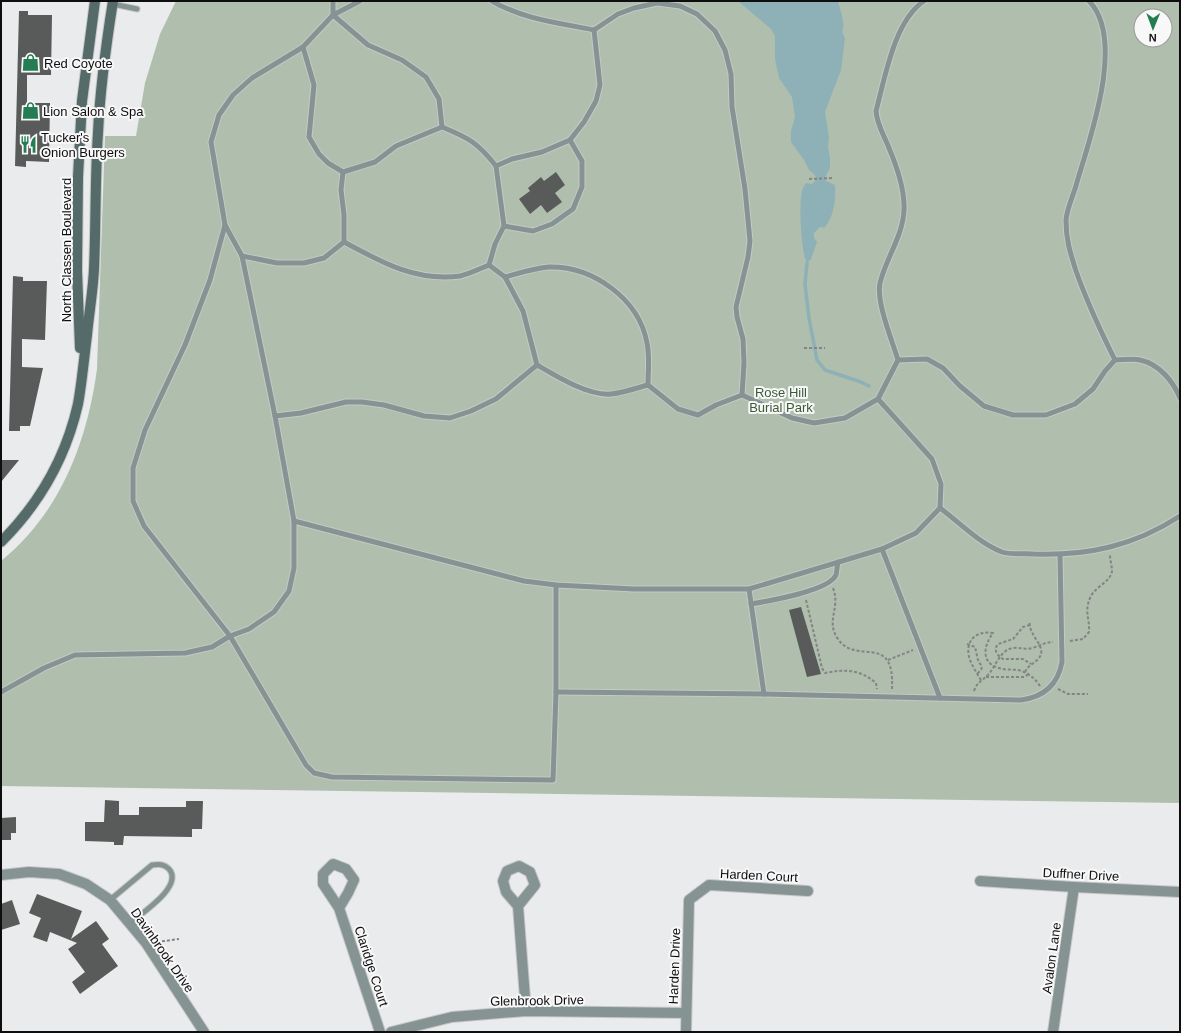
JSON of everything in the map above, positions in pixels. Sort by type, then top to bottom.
[{"type":"main road","points":[[95,2],[113,2]]},
{"type":"main road","name":"North Classen Boulevard","points":[[81,380],[77,271],[78,184],[82,101],[95,2]]},
{"type":"main road","name":"North Classen Boulevard","points":[[1,542],[16,528],[33,505],[53,473],[63,453],[72,428],[78,403],[94,271],[98,132],[101,89],[113,2]]},
{"type":"street","name":"Davinbrook Drive","points":[[1,875],[29,872],[59,874],[86,884],[110,900],[146,943],[204,1032]]},
{"type":"street","name":"Duffner Drive","points":[[980,881],[1180,892]]},
{"type":"street","name":"Harden Court","points":[[689,900],[709,886],[808,891]]},
{"type":"street","name":"Avalon Lane","points":[[1053,1032],[1074,887]]},
{"type":"street","name":"Harden Drive","points":[[686,1032],[689,900]]},
{"type":"street","points":[[518,906],[526,1011]]},
{"type":"street","name":"Claridge Court","points":[[339,908],[380,1032]]},
{"type":"street","name":"Glenbrook Drive","points":[[391,1032],[452,1017],[526,1011],[686,1013]]},
{"type":"lane","points":[[333,1],[333,15],[368,45],[402,60],[426,77],[439,99],[442,126]]},
{"type":"lane","points":[[1,692],[44,668],[75,655],[185,653],[212,647],[230,636],[248,629],[274,612],[289,591],[294,568],[294,520],[276,416],[242,256],[225,225],[211,142],[219,115],[233,95],[252,78],[303,47],[333,15],[360,1]]},
{"type":"lane","points":[[492,1],[503,7],[538,18],[594,30],[618,14],[634,8],[657,3],[680,6],[697,14],[715,31],[725,50],[731,74],[732,107],[745,189],[750,241],[748,257],[736,307],[743,339],[744,363],[742,395]]},
{"type":"lane","points":[[648,385],[678,409],[698,414],[742,395],[792,418],[814,423],[845,418],[878,399],[898,360],[881,303],[880,284],[900,231],[904,210],[901,181],[890,148],[877,122],[876,111],[896,39],[917,6],[924,1]]},
{"type":"lane","points":[[1089,1],[1093,6],[1103,28],[1105,59],[1099,106],[1066,219],[1067,244],[1086,299],[1115,360]]},
{"type":"lane","points":[[113,2],[137,9]]},
{"type":"lane","points":[[496,166],[512,158],[542,152],[570,140],[584,122],[593,106],[600,85],[594,30]]},
{"type":"lane","points":[[303,47],[314,85],[309,136],[319,154],[328,163],[343,172],[375,162],[396,146],[442,126],[468,138],[484,151],[496,166],[504,226],[495,244],[489,265]]},
{"type":"lane","points":[[504,226],[533,231],[552,224],[573,209],[582,187],[582,161],[570,140]]},
{"type":"lane","points":[[343,172],[341,190],[344,215],[344,242]]},
{"type":"lane","points":[[225,225],[207,287],[185,345],[144,430],[133,468],[133,501],[144,526],[230,636],[306,765],[314,773],[332,777],[553,780],[556,692],[556,585]]},
{"type":"lane","points":[[242,256],[277,263],[304,263],[324,258],[344,242]]},
{"type":"lane","points":[[344,242],[385,264],[409,272],[438,278],[461,276],[489,265]]},
{"type":"lane","points":[[489,265],[505,277],[523,311],[537,365],[564,381],[596,393],[611,394],[648,385]]},
{"type":"lane","points":[[505,277],[533,269],[551,267],[574,270],[609,285],[627,301],[640,322],[647,341],[649,357],[648,385]]},
{"type":"lane","points":[[898,360],[927,359],[943,368],[960,386],[984,406],[1013,415],[1046,415],[1075,404],[1093,389],[1105,371],[1115,360],[1140,360],[1154,365],[1168,378],[1180,398]]},
{"type":"lane","points":[[276,416],[301,413],[346,402],[362,402],[384,405],[424,416],[450,418],[471,411],[496,399],[537,365]]},
{"type":"lane","points":[[294,520],[524,581],[556,585],[634,589],[749,589],[882,549],[916,532],[940,508],[941,484],[932,459],[878,399]]},
{"type":"lane","points":[[940,508],[981,540],[1003,552],[1060,554],[1108,548],[1139,538],[1180,516]]},
{"type":"lane","points":[[882,549],[940,698]]},
{"type":"lane","points":[[556,692],[1030,699],[1045,692],[1052,685],[1060,672],[1062,662],[1060,554]]},
{"type":"lane","points":[[751,604],[805,593],[829,582],[836,576],[838,562]]},
{"type":"lane","points":[[749,589],[764,694]]},
{"type":"lane","points":[[110,900],[152,865],[156,864],[166,866],[171,872],[173,882],[167,892],[130,923]]},
{"type":"path","points":[[809,179],[832,178]]},
{"type":"path","points":[[804,348],[825,348]]},
{"type":"path","points":[[1070,641],[1083,639],[1089,632],[1087,613],[1091,596],[1093,592],[1107,579],[1112,571],[1108,548]]},
{"type":"path","points":[[829,582],[836,599],[832,623],[833,630],[837,638],[848,648],[857,651],[874,652],[888,660],[892,676],[892,697]]},
{"type":"path","points":[[805,593],[822,668],[825,673],[844,670],[861,673],[876,683],[877,696]]},
{"type":"path","points":[[1025,672],[1030,664],[1036,661],[1040,656],[1041,649],[1040,645],[1032,634],[1030,624],[1024,627],[1013,639],[998,644],[995,648],[996,653],[1006,660],[1023,659],[1030,664]]},
{"type":"path","points":[[981,680],[970,660],[968,644],[981,632],[993,633],[988,639],[985,649],[986,658],[998,668],[1016,669],[1029,674],[1045,692]]},
{"type":"path","points":[[974,699],[974,689],[976,684],[986,677],[1000,657],[1009,649],[1031,649],[1046,642],[1056,642]]},
{"type":"path","points":[[968,644],[975,647],[978,660],[982,667],[977,674]]},
{"type":"path","points":[[888,660],[920,647]]},
{"type":"path","points":[[986,677],[1024,678],[1029,674]]},
{"type":"path","points":[[1052,685],[1068,694],[1088,694]]},
{"type":"path","points":[[167,940],[179,939]]},
{"type":"green space","name":"Rose Hill Burial Park","points":[[176,1],[1180,1],[1180,803],[1,786],[1,561],[22,542],[55,499],[78,450],[86,423],[97,369],[105,136],[136,136],[145,83],[160,34]]},
{"type":"water","points":[[738,1],[838,1],[841,12],[843,21],[842,32],[845,38],[841,70],[825,112],[829,137],[828,147],[830,168],[825,177],[826,181],[835,185],[835,202],[827,224],[824,228],[820,227],[814,233],[814,238],[817,242],[811,259],[807,263],[802,238],[800,214],[801,194],[806,183],[812,184],[815,181],[816,176],[809,170],[804,160],[791,142],[791,131],[795,117],[792,97],[779,78],[775,59],[775,36],[771,29]]},
{"type":"building","points":[[19,11],[28,11],[28,15],[52,15],[51,75],[27,75],[27,103],[50,103],[49,162],[26,161],[26,167],[15,166]]},
{"type":"building","points":[[556,172],[565,185],[555,193],[562,202],[547,213],[541,205],[530,214],[519,199],[530,191],[528,188],[541,177],[544,181]]},
{"type":"building","points":[[13,276],[23,277],[23,281],[47,281],[45,340],[22,339],[22,367],[43,368],[30,426],[20,426],[20,431],[9,431]]},
{"type":"building","points":[[1,460],[19,460],[1,482]]},
{"type":"building","points":[[801,607],[821,674],[807,677],[789,610]]},
{"type":"building","points":[[105,800],[119,801],[119,815],[139,815],[139,807],[186,807],[186,801],[203,801],[202,829],[192,829],[192,837],[124,836],[123,845],[114,845],[114,842],[85,841],[85,822],[104,822]]},
{"type":"building","points":[[16,817],[16,833],[11,833],[11,840],[1,840],[1,818]]},
{"type":"building","points":[[37,894],[82,911],[71,939],[96,921],[109,939],[102,944],[118,966],[80,994],[72,982],[85,972],[68,949],[77,943],[50,932],[47,942],[33,937],[41,918],[29,913]]},
{"type":"building","points":[[12,900],[20,924],[1,930],[1,904]]},
{"type":"waterway","points":[[807,263],[805,284],[809,318],[817,360],[825,370],[869,386]]},
{"type":"place","name":"Red Coyote","points":[[31,63]]},
{"type":"place","name":"Lion Salon & Spa","points":[[30,111]]},
{"type":"place","name":"Tucker's Onion Burgers","points":[[28,144]]}]
